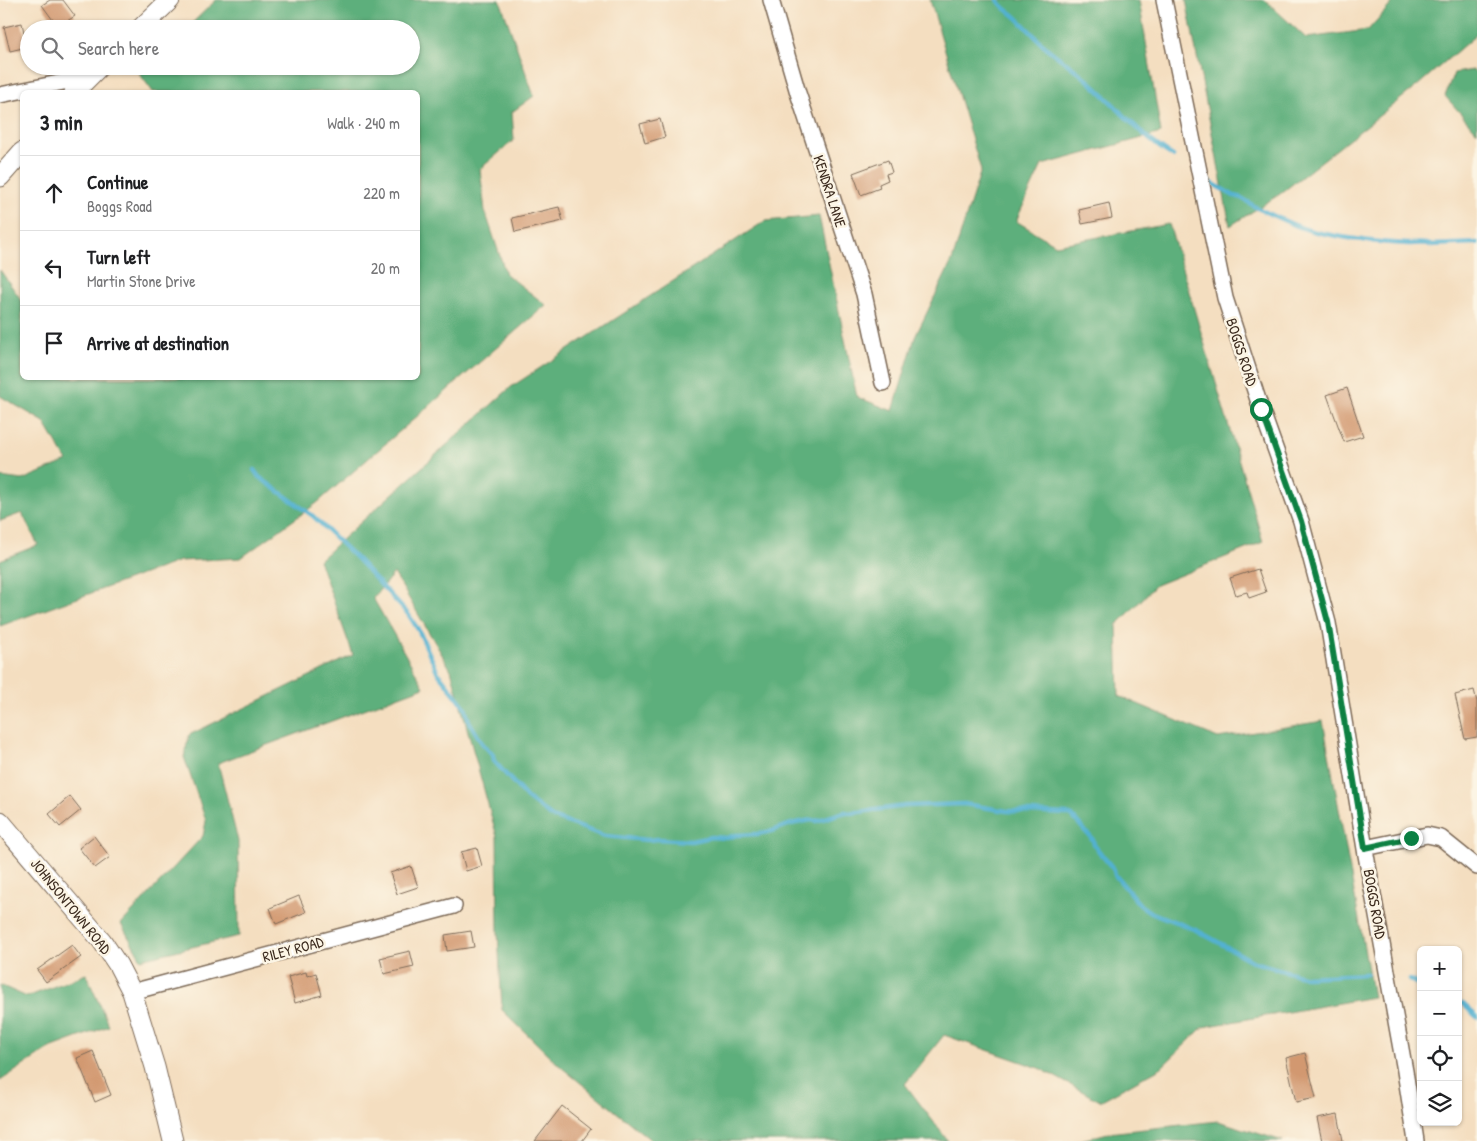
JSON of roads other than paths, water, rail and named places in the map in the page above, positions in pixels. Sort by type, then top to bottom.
[{"type":"street","points":[[149,20],[170,0]]},
{"type":"street","name":"KENDRA LANE","points":[[771,0],[798,93],[864,294],[883,383]]},
{"type":"street","name":"BOGGS ROAD","points":[[1164,0],[1225,298],[1261,409],[1301,521],[1328,622],[1416,1141]]},
{"type":"street","points":[[20,90],[82,75]]},
{"type":"street","points":[[76,90],[91,75]]},
{"type":"street","points":[[0,95],[20,90]]},
{"type":"street","points":[[0,178],[20,154]]},
{"type":"street","name":"JOHNSONTOWN ROAD","points":[[0,821],[102,941],[132,992],[155,1066],[173,1141]]},
{"type":"street","points":[[1365,848],[1427,835],[1442,838],[1477,867]]},
{"type":"street","name":"RILEY ROAD","points":[[132,992],[454,906]]},
{"type":"waterway","points":[[998,0],[1049,50],[1086,79],[1151,140],[1173,156]]},
{"type":"waterway","points":[[1205,179],[1257,208],[1313,231],[1386,243],[1423,243],[1430,245],[1477,243]]},
{"type":"waterway","points":[[254,470],[259,477],[313,516],[358,560],[408,614],[419,631],[438,673],[465,707],[469,721],[482,743],[493,755],[494,761],[527,798],[552,817],[605,836],[691,841],[711,837],[727,838],[736,835],[757,834],[791,824],[811,820],[816,821],[845,812],[851,813],[906,806],[964,804],[1007,811],[1066,814],[1072,816],[1093,840],[1094,845],[1114,870],[1115,875],[1140,905],[1150,912],[1196,930],[1254,962],[1306,977],[1367,974]]},
{"type":"waterway","points":[[1410,980],[1417,984]]},
{"type":"waterway","points":[[1462,1004],[1477,1017]]}]
